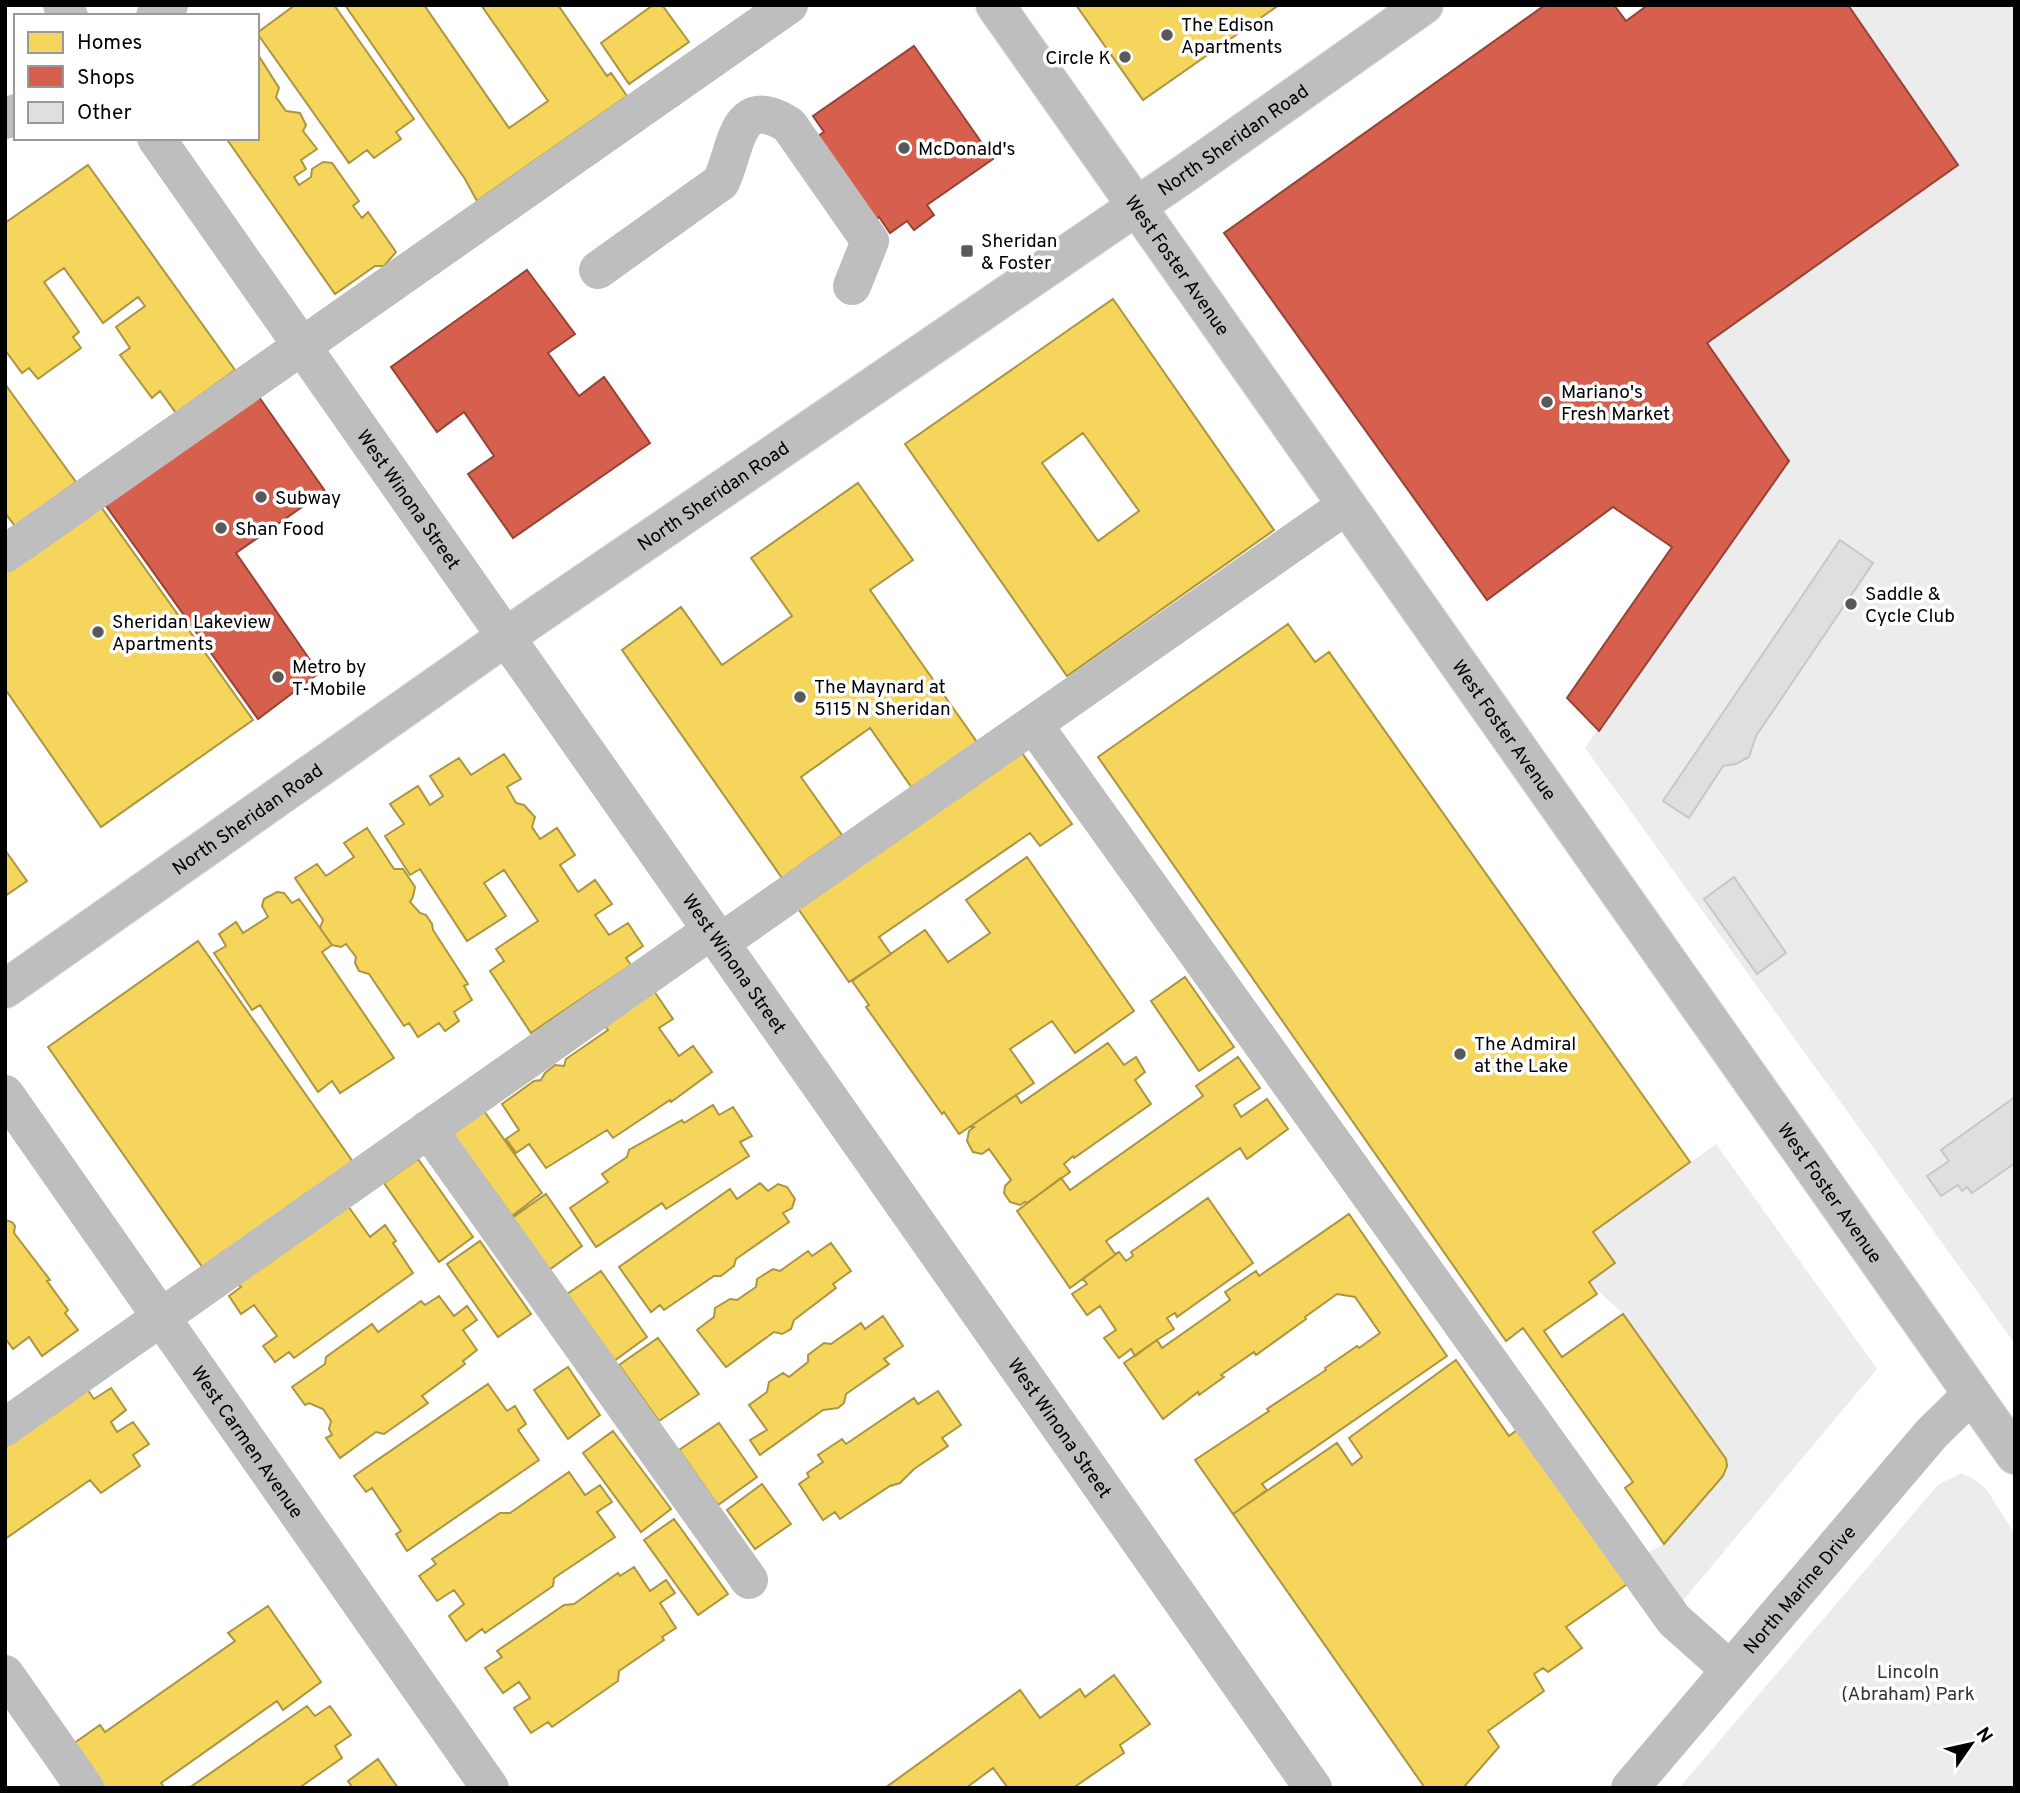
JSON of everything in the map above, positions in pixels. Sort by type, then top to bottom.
[{"type":"main road","points":[[5,554],[789,5]]},
{"type":"main road","name":"West Foster Avenue","points":[[995,5],[2015,1455]]},
{"type":"main road","name":"North Sheridan Road","points":[[5,989],[507,636],[1137,206],[1424,5]]},
{"type":"main road","points":[[598,270],[720,182],[728,167],[735,136],[741,125],[753,116],[764,115],[778,118],[789,125],[870,241],[852,286]]},
{"type":"main road","name":"West Winona Street","points":[[157,140],[1313,1788]]},
{"type":"main road","points":[[5,1427],[428,1129],[1034,724],[1347,505]]},
{"type":"main road","points":[[1034,724],[1674,1620],[1729,1669]]},
{"type":"main road","name":"West Carmen Avenue","points":[[5,1094],[490,1788]]},
{"type":"main road","points":[[428,1129],[749,1580]]},
{"type":"main road","name":"North Marine Drive","points":[[1630,1788],[1932,1433],[1971,1395]]},
{"type":"main road","points":[[5,1674],[85,1788]]},
{"type":"green space","name":"Saddle & Cycle Club","points":[[1848,5],[2015,5],[2015,1344],[1585,748],[1789,461],[1707,343],[1958,165]]},
{"type":"green space","points":[[1716,1144],[1877,1369],[1680,1604],[1645,1554],[1664,1544],[1723,1476],[1727,1466],[1726,1459],[1623,1314],[1589,1282],[1615,1263],[1593,1232]]},
{"type":"green space","name":"Lincoln (Abraham) Park","points":[[1961,1473],[1986,1489],[2015,1534],[2015,1788],[1679,1788],[1938,1485]]},
{"type":"building: Homes","points":[[295,5],[334,5],[414,119],[396,132],[401,139],[374,158],[367,150],[349,163],[259,36],[259,32]]},
{"type":"building: Homes","points":[[345,5],[424,5],[509,128],[548,101],[481,5],[558,5],[607,76],[611,73],[627,96],[477,201],[465,179]]},
{"type":"building: Homes","points":[[653,5],[662,5],[689,42],[629,84],[601,43]]},
{"type":"building: Homes","name":"The Edison Apartments","points":[[1076,5],[1279,5],[1143,100]]},
{"type":"building: Homes","points":[[259,56],[279,88],[276,97],[286,111],[300,113],[306,125],[303,131],[317,149],[301,160],[306,169],[294,177],[299,185],[311,177],[312,169],[323,162],[332,163],[359,201],[353,206],[362,218],[368,212],[396,252],[384,266],[375,266],[335,294],[227,140],[259,140]]},
{"type":"building: Homes","points":[[88,165],[235,370],[176,413],[160,391],[152,398],[120,355],[130,348],[116,327],[145,306],[138,297],[103,323],[64,268],[44,282],[79,332],[73,337],[81,348],[38,379],[29,368],[22,373],[5,350],[5,223]]},
{"type":"building: Homes","points":[[1113,299],[1274,530],[1067,676],[905,444]],"holes":[[[1083,433],[1139,511],[1098,541],[1042,463]]]},
{"type":"building: Homes","points":[[5,384],[76,482],[15,526],[5,513]]},
{"type":"building: Homes","name":"The Maynard at 5115 N Sheridan","points":[[858,483],[913,560],[870,590],[977,742],[912,788],[870,728],[801,777],[842,835],[782,878],[622,650],[681,607],[722,665],[792,616],[751,558]]},
{"type":"building: Homes","name":"Sheridan Lakeview Apartments","points":[[99,504],[253,720],[101,827],[5,689],[5,569]]},
{"type":"building: Homes","name":"The Admiral at the Lake","points":[[1288,624],[1315,662],[1329,652],[1690,1162],[1593,1232],[1615,1263],[1589,1282],[1597,1294],[1544,1331],[1562,1357],[1623,1314],[1726,1459],[1727,1466],[1723,1476],[1664,1544],[1625,1488],[1633,1482],[1523,1328],[1506,1341],[1098,757]]},
{"type":"building: Homes","points":[[1020,750],[1072,824],[1040,846],[1030,833],[879,937],[891,954],[849,982],[797,907]]},
{"type":"building: Homes","points":[[504,754],[521,779],[507,787],[516,803],[524,805],[535,817],[532,827],[540,839],[557,828],[575,855],[560,865],[578,892],[595,880],[612,904],[595,915],[609,935],[628,923],[643,946],[626,958],[631,965],[531,1033],[490,971],[504,961],[496,949],[538,921],[504,870],[484,883],[506,916],[467,941],[420,869],[410,875],[385,836],[404,824],[390,804],[418,786],[430,805],[443,796],[430,776],[459,758],[471,775]]},
{"type":"building: Homes","points":[[367,828],[394,869],[403,869],[415,887],[410,902],[420,913],[426,915],[468,984],[464,986],[472,1000],[454,1012],[459,1021],[445,1031],[439,1023],[418,1037],[409,1023],[404,1026],[369,974],[359,971],[355,963],[356,957],[346,944],[341,947],[332,945],[320,928],[323,920],[295,878],[317,864],[326,876],[354,857],[344,843]]},
{"type":"building: Homes","points":[[5,850],[27,881],[5,896]]},
{"type":"building: Homes","points":[[1027,857],[1134,1011],[1075,1053],[1052,1021],[1010,1049],[1034,1083],[959,1134],[866,1007],[869,1005],[852,981],[925,930],[948,962],[990,933],[966,900]]},
{"type":"building: Homes","points":[[277,892],[284,893],[292,903],[299,899],[332,945],[322,952],[394,1058],[340,1093],[332,1081],[318,1092],[260,1005],[252,1010],[214,953],[226,946],[219,934],[236,922],[243,933],[268,917],[262,906],[264,899]]},
{"type":"building: Homes","points":[[198,941],[353,1162],[203,1268],[48,1047]]},
{"type":"building: Homes","points":[[1185,977],[1234,1047],[1199,1071],[1151,1001]]},
{"type":"building: Homes","points":[[654,991],[673,1019],[659,1028],[679,1056],[693,1046],[712,1072],[671,1102],[670,1100],[613,1138],[607,1130],[546,1168],[529,1144],[516,1153],[506,1139],[519,1130],[502,1104],[534,1081],[541,1080],[555,1065],[564,1066],[566,1059],[608,1030],[605,1026]]},
{"type":"building: Homes","points":[[1108,1043],[1124,1065],[1136,1057],[1145,1072],[1135,1080],[1151,1104],[1074,1158],[1073,1156],[1064,1164],[1070,1172],[1027,1203],[1020,1205],[1010,1202],[1004,1193],[1005,1186],[1011,1180],[989,1149],[982,1154],[973,1152],[967,1141],[969,1131],[974,1127],[971,1126],[1016,1095],[1021,1103]]},
{"type":"building: Homes","points":[[1238,1057],[1260,1088],[1234,1105],[1241,1117],[1267,1099],[1288,1129],[1247,1159],[1240,1148],[1106,1241],[1115,1254],[1119,1252],[1070,1288],[1017,1211],[1061,1178],[1070,1190],[1203,1096],[1196,1086]]},
{"type":"building: Homes","points":[[713,1105],[719,1115],[733,1107],[752,1136],[740,1142],[749,1156],[666,1209],[662,1203],[596,1247],[570,1208],[608,1182],[602,1174],[627,1157],[629,1150],[682,1120],[684,1123]]},
{"type":"building: Homes","points":[[484,1111],[542,1193],[512,1216],[453,1134]]},
{"type":"building: Homes","points":[[418,1159],[473,1237],[439,1262],[384,1183]]},
{"type":"building: Homes","points":[[760,1183],[768,1191],[778,1184],[787,1187],[795,1199],[792,1208],[783,1213],[789,1222],[736,1259],[734,1266],[721,1276],[714,1276],[664,1310],[660,1305],[651,1312],[619,1267],[730,1189],[737,1199]]},
{"type":"building: Homes","points":[[546,1194],[582,1246],[549,1270],[512,1218]]},
{"type":"building: Homes","points":[[1208,1198],[1253,1263],[1177,1317],[1175,1313],[1167,1318],[1174,1329],[1135,1356],[1131,1349],[1119,1358],[1104,1338],[1116,1330],[1100,1306],[1087,1315],[1072,1294],[1087,1284],[1083,1279],[1119,1252],[1126,1261],[1133,1256],[1131,1252]]},
{"type":"building: Homes","points":[[348,1206],[370,1237],[385,1225],[396,1241],[393,1243],[413,1273],[294,1358],[289,1352],[275,1362],[263,1346],[277,1336],[254,1305],[241,1314],[229,1296],[241,1287],[238,1284]]},
{"type":"building: Homes","points":[[1349,1214],[1447,1356],[1262,1484],[1267,1490],[1233,1514],[1195,1460],[1269,1411],[1267,1409],[1357,1346],[1359,1348],[1380,1333],[1355,1297],[1337,1294],[1256,1355],[1254,1352],[1221,1375],[1224,1377],[1199,1395],[1198,1392],[1163,1419],[1124,1363],[1157,1340],[1162,1348],[1230,1300],[1225,1292],[1256,1271],[1259,1276]]},
{"type":"building: Homes","points":[[5,1220],[15,1226],[14,1233],[50,1280],[47,1281],[68,1310],[65,1313],[78,1330],[42,1356],[29,1337],[13,1349],[5,1338]]},
{"type":"building: Homes","points":[[480,1241],[531,1314],[498,1337],[447,1264]]},
{"type":"building: Homes","points":[[831,1243],[851,1271],[833,1284],[836,1288],[794,1320],[791,1329],[782,1334],[774,1332],[726,1367],[697,1330],[714,1317],[715,1308],[730,1299],[737,1300],[756,1287],[757,1279],[773,1269],[780,1271],[808,1251],[812,1256]]},
{"type":"building: Homes","points":[[601,1271],[647,1337],[614,1361],[567,1294]]},
{"type":"building: Homes","points":[[439,1296],[454,1316],[467,1306],[477,1320],[463,1330],[477,1350],[463,1361],[465,1364],[422,1396],[428,1403],[384,1434],[376,1432],[340,1458],[326,1438],[332,1435],[329,1429],[331,1421],[323,1409],[309,1403],[305,1405],[292,1387],[325,1364],[326,1357],[372,1324],[378,1332],[421,1301],[425,1305]]},
{"type":"building: Homes","points":[[883,1316],[903,1346],[884,1359],[889,1364],[846,1394],[844,1403],[838,1408],[823,1410],[760,1455],[750,1440],[767,1430],[749,1405],[767,1392],[769,1382],[783,1373],[789,1377],[808,1362],[808,1355],[824,1343],[831,1344],[861,1323],[865,1329]]},
{"type":"building: Homes","points":[[658,1338],[699,1394],[659,1421],[619,1365]]},
{"type":"building: Homes","points":[[1456,1360],[1509,1436],[1525,1424],[1633,1580],[1566,1627],[1582,1648],[1548,1672],[1543,1668],[1534,1674],[1544,1691],[1488,1731],[1499,1747],[1463,1788],[1425,1788],[1233,1514],[1337,1443],[1352,1465],[1362,1457],[1349,1438]]},
{"type":"building: Homes","points":[[568,1367],[600,1415],[568,1439],[534,1390]]},
{"type":"building: Homes","points":[[488,1384],[507,1411],[515,1406],[526,1424],[518,1430],[539,1460],[407,1551],[396,1534],[401,1531],[372,1488],[366,1492],[354,1476]]},
{"type":"building: Homes","points":[[111,1388],[126,1410],[111,1422],[117,1432],[133,1422],[149,1444],[133,1455],[140,1466],[101,1493],[90,1480],[5,1539],[5,1447],[87,1389],[94,1399]]},
{"type":"building: Homes","points":[[938,1391],[961,1425],[942,1438],[948,1446],[914,1469],[900,1483],[890,1486],[840,1519],[835,1512],[823,1520],[799,1484],[809,1477],[807,1473],[823,1462],[818,1455],[842,1439],[846,1444],[914,1398],[918,1404]]},
{"type":"building: Homes","points":[[719,1423],[757,1477],[718,1505],[679,1450]]},
{"type":"building: Homes","points":[[613,1431],[671,1509],[641,1532],[583,1453]]},
{"type":"building: Homes","points":[[569,1472],[585,1495],[600,1485],[612,1502],[597,1512],[615,1537],[554,1578],[553,1586],[485,1633],[482,1629],[466,1641],[449,1616],[464,1604],[454,1590],[437,1601],[419,1576],[436,1564],[432,1559],[500,1513],[510,1513]]},
{"type":"building: Homes","points":[[762,1484],[791,1524],[755,1549],[727,1510]]},
{"type":"building: Homes","points":[[674,1519],[728,1594],[698,1615],[644,1540]]},
{"type":"building: Homes","points":[[634,1567],[650,1591],[666,1580],[675,1593],[660,1603],[676,1628],[662,1637],[664,1640],[619,1671],[618,1681],[552,1727],[548,1722],[531,1733],[514,1708],[530,1698],[519,1682],[503,1693],[485,1668],[502,1657],[497,1651],[564,1605],[574,1604],[618,1573],[620,1576]]},
{"type":"building: Homes","points":[[268,1606],[321,1682],[283,1710],[277,1701],[161,1783],[165,1788],[103,1788],[73,1744],[100,1725],[105,1732],[235,1641],[228,1633]]},
{"type":"building: Homes","points":[[1114,1675],[1150,1724],[1120,1745],[1124,1753],[1073,1788],[1008,1788],[993,1768],[966,1788],[885,1788],[1020,1690],[1040,1718],[1080,1689],[1085,1697]]},
{"type":"building: Homes","points":[[307,1706],[315,1716],[330,1706],[351,1735],[335,1746],[342,1758],[299,1788],[189,1788]]},
{"type":"building: Homes","points":[[378,1759],[398,1788],[353,1788],[348,1781]]},
{"type":"building: Shops","name":"Mariano's Fresh Market","points":[[1545,5],[1614,5],[1626,21],[1645,7],[1643,5],[1848,5],[1958,165],[1707,343],[1789,461],[1599,731],[1567,698],[1672,547],[1613,507],[1487,600],[1224,233]]},
{"type":"building: Shops","name":"McDonald's","points":[[914,46],[993,159],[927,205],[934,215],[914,230],[907,221],[890,233],[879,217],[874,221],[815,138],[824,132],[813,116]]},
{"type":"building: Shops","points":[[527,270],[575,334],[548,353],[579,396],[604,377],[650,443],[513,538],[468,474],[494,456],[464,412],[437,432],[391,367]]},
{"type":"building: Shops","points":[[259,397],[325,491],[236,553],[319,673],[258,719],[104,503]]},
{"type":"building: Other","points":[[1840,540],[1873,563],[1756,736],[1749,757],[1736,764],[1723,766],[1689,818],[1663,801]]},
{"type":"building: Other","points":[[1734,877],[1786,953],[1757,974],[1704,899]]},
{"type":"building: Other","points":[[2015,1097],[2015,1163],[1972,1193],[1967,1187],[1962,1191],[1958,1185],[1941,1196],[1927,1176],[1949,1161],[1941,1150]]},
{"type":"place","name":"The Edison Apartments","points":[[1167,35]]},
{"type":"place","name":"Circle K","points":[[1125,57]]},
{"type":"place","name":"McDonald's","points":[[904,148]]},
{"type":"place","name":"Sheridan & Foster","points":[[967,251]]},
{"type":"place","name":"Mariano's Fresh Market","points":[[1547,402]]},
{"type":"place","name":"Subway","points":[[261,497]]},
{"type":"place","name":"Shan Food","points":[[221,528]]},
{"type":"place","name":"Saddle & Cycle Club","points":[[1851,604]]},
{"type":"place","name":"Sheridan Lakeview Apartments","points":[[98,632]]},
{"type":"place","name":"Metro by T-Mobile","points":[[278,677]]},
{"type":"place","name":"The Maynard at 5115 N Sheridan","points":[[800,697]]},
{"type":"place","name":"The Admiral at the Lake","points":[[1460,1054]]}]
